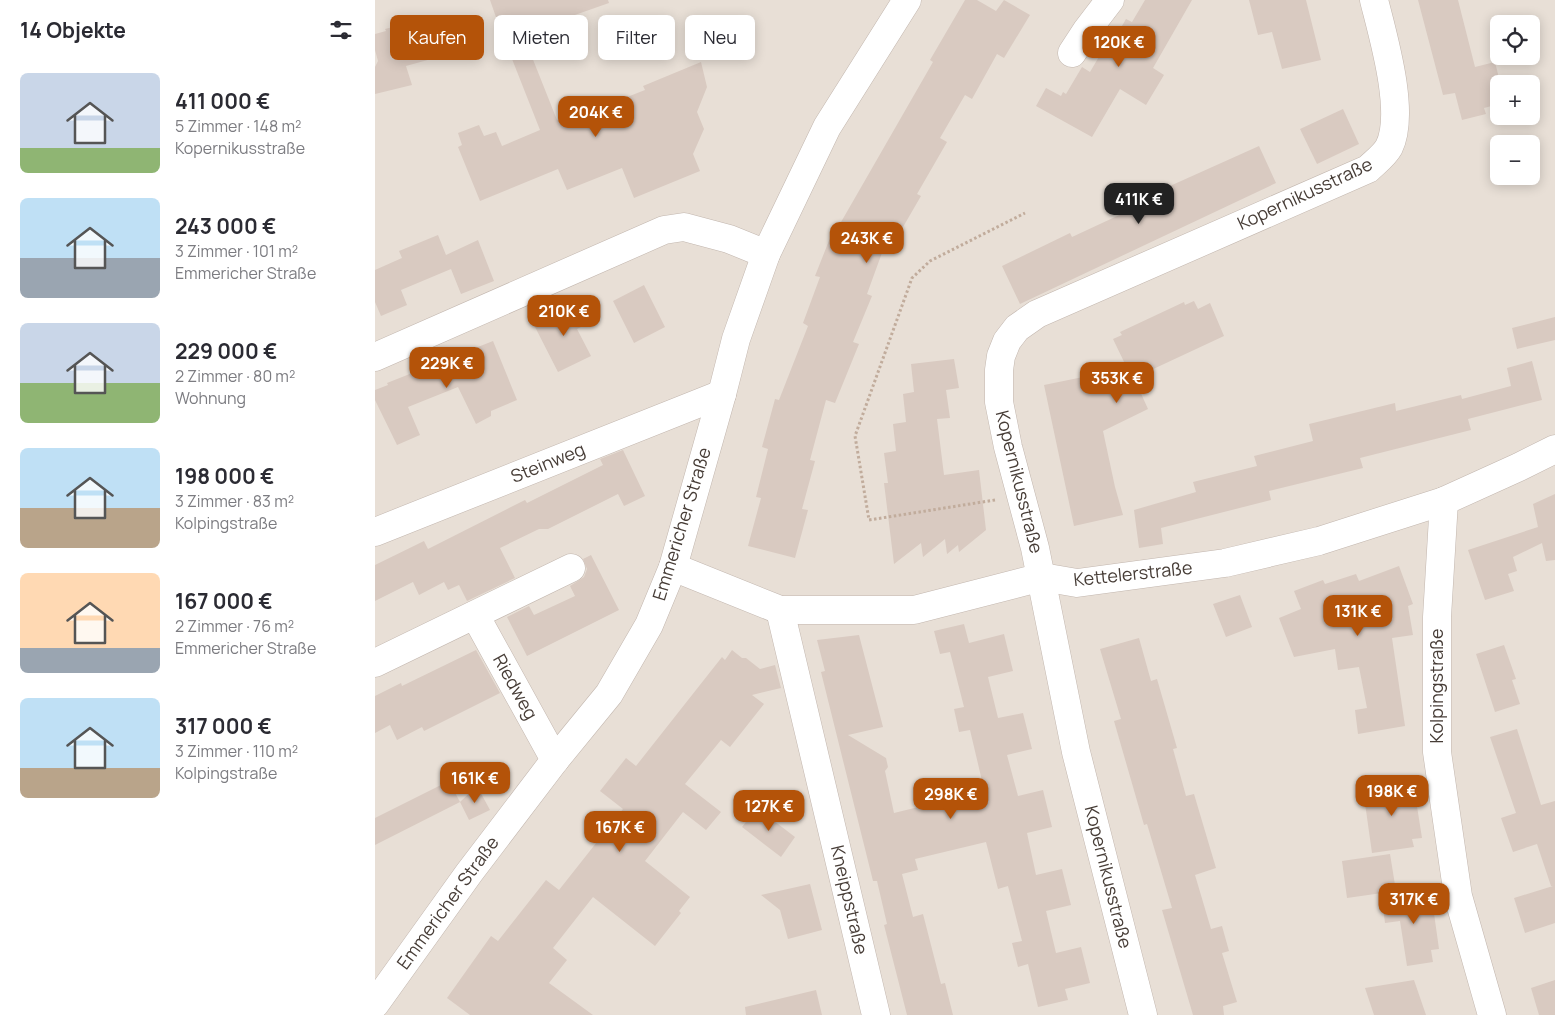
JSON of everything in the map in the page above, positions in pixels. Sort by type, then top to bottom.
[{"type":"street","name":"Emmericher Straße","points":[[375,1004],[469,873],[555,760],[609,694],[649,625],[673,567],[736,339],[766,254],[827,126],[907,0]]},
{"type":"street","points":[[1073,53],[1087,30],[1110,0]]},
{"type":"street","name":"Kopernikusstraße","points":[[1143,1015],[1076,752],[1042,578],[1008,447],[999,402],[1001,356],[1007,341],[1017,328],[1037,314],[1367,168],[1380,158],[1389,148],[1393,134],[1395,109],[1385,43],[1374,0]]},
{"type":"street","points":[[375,357],[664,230],[685,228],[729,239],[766,254]]},
{"type":"street","name":"Steinweg","points":[[375,532],[722,394]]},
{"type":"street","name":"Kettelerstraße","points":[[673,567],[780,610],[914,610],[1042,578],[1077,583],[1225,563],[1319,541],[1444,501],[1519,468],[1555,449]]},
{"type":"street","name":"Kolpingstraße","points":[[1444,501],[1437,617],[1437,752],[1458,896],[1492,1015]]},
{"type":"street","points":[[375,663],[571,568]]},
{"type":"street","name":"Kneippstraße","points":[[780,610],[876,1015]]},
{"type":"street","name":"Riedweg","points":[[475,615],[555,760]]},
{"type":"path","points":[[1020,496],[869,520],[855,436],[912,278],[930,261],[1025,213]]},
{"type":"shaded area","points":[[375,0],[1555,0],[1555,1015],[375,1015]]},
{"type":"building","points":[[490,0],[608,0],[609,3],[575,15],[495,15]]},
{"type":"building","points":[[965,0],[977,0],[996,11],[1004,0],[1030,15],[1004,58],[997,54],[972,99],[965,95],[940,138],[947,142],[917,194],[921,196],[903,227],[891,228],[867,294],[872,296],[853,342],[859,344],[835,403],[826,400],[810,460],[815,461],[802,509],[808,510],[795,558],[748,546],[761,498],[756,497],[768,449],[762,447],[775,399],[779,400],[808,326],[803,323],[820,277],[815,276],[834,228],[837,229],[852,203],[933,62],[930,60]]},
{"type":"building","points":[[1145,0],[1192,0],[1153,68],[1164,75],[1146,105],[1120,89],[1092,137],[1036,106],[1046,88],[1061,96],[1063,92],[1066,94],[1082,67],[1090,72],[1107,43],[1111,45],[1126,19],[1132,22]]},
{"type":"building","points":[[1249,0],[1306,0],[1321,60],[1282,69],[1272,32],[1258,35]]},
{"type":"building","points":[[1418,0],[1458,0],[1475,67],[1490,63],[1490,65],[1496,65],[1498,75],[1490,75],[1490,106],[1484,108],[1486,114],[1462,120],[1455,93],[1443,95]]},
{"type":"building","points":[[390,28],[390,60],[428,60],[406,66],[412,85],[375,94],[375,67],[378,61],[375,50],[375,34],[386,31],[385,29]]},
{"type":"building","points":[[512,60],[533,60],[557,120],[597,103],[599,108],[645,90],[643,86],[701,62],[707,87],[697,112],[704,129],[693,154],[700,171],[634,198],[622,168],[567,190],[558,169],[480,201],[458,147],[462,145],[458,133],[479,125],[484,136],[496,132],[502,146],[540,130]]},
{"type":"building","points":[[1343,109],[1359,144],[1317,164],[1300,129]]},
{"type":"building","points":[[1259,146],[1276,183],[1020,304],[1002,266],[1070,233],[1072,237],[1143,204],[1141,199]]},
{"type":"building","points":[[438,235],[446,255],[478,240],[494,281],[461,294],[451,269],[401,290],[407,305],[381,316],[375,302],[375,270],[402,258],[399,251]]},
{"type":"building","points":[[644,285],[665,327],[634,343],[613,301]]},
{"type":"building","points":[[1194,301],[1198,309],[1210,303],[1224,336],[1134,378],[1148,409],[1103,431],[1123,515],[1074,526],[1044,385],[1127,368],[1113,339],[1122,335],[1120,332],[1184,302],[1185,305]]},
{"type":"building","points":[[577,303],[587,324],[577,329],[591,356],[558,372],[534,325]]},
{"type":"building","points":[[1555,317],[1555,340],[1517,349],[1512,328]]},
{"type":"building","points":[[493,341],[517,400],[491,411],[491,416],[476,424],[458,387],[408,407],[420,435],[397,445],[375,400],[375,390],[388,385],[387,383]]},
{"type":"building","points":[[954,359],[959,388],[946,390],[950,418],[937,419],[944,475],[979,470],[986,530],[959,552],[958,545],[947,554],[945,539],[923,557],[921,543],[894,564],[884,483],[888,483],[884,453],[896,451],[893,424],[906,422],[903,394],[914,392],[911,364]]},
{"type":"building","points":[[1532,361],[1542,400],[1468,419],[1471,430],[1360,458],[1363,468],[1269,491],[1271,500],[1161,528],[1163,544],[1139,548],[1134,510],[1196,492],[1193,482],[1257,466],[1254,456],[1313,441],[1309,424],[1395,403],[1396,411],[1461,395],[1462,399],[1511,386],[1507,368]]},
{"type":"building","points":[[623,450],[645,496],[624,506],[618,494],[548,529],[539,529],[500,548],[515,578],[467,601],[459,585],[448,590],[444,582],[419,595],[413,582],[375,601],[375,565],[424,541],[428,549],[525,500],[527,503],[603,465],[600,459]]},
{"type":"building","points":[[1555,494],[1555,560],[1546,561],[1542,543],[1513,557],[1517,571],[1508,574],[1514,591],[1485,600],[1468,550],[1538,527],[1533,504]]},
{"type":"building","points":[[591,555],[619,610],[527,656],[507,617],[529,606],[534,615],[575,596],[570,586],[584,577],[587,569],[583,559]]},
{"type":"building","points":[[1399,566],[1413,604],[1408,606],[1413,635],[1392,638],[1405,726],[1358,734],[1355,710],[1367,708],[1359,667],[1338,670],[1335,649],[1294,657],[1279,618],[1301,609],[1294,591],[1323,580],[1325,584],[1356,574],[1359,581]]},
{"type":"building","points":[[1240,595],[1252,627],[1226,637],[1213,604]]},
{"type":"building","points":[[964,624],[969,643],[1004,634],[1013,671],[988,677],[998,718],[1023,713],[1032,749],[1007,755],[1018,796],[1043,790],[1052,827],[1027,833],[1036,875],[1062,869],[1071,905],[1046,911],[1056,953],[1081,947],[1090,983],[1065,989],[1068,1000],[1038,1007],[1028,964],[1018,967],[1012,943],[1022,941],[1008,886],[998,889],[986,842],[915,859],[918,870],[902,874],[913,917],[923,914],[941,984],[945,983],[953,1015],[907,1015],[884,925],[887,924],[877,881],[873,881],[821,672],[825,671],[817,640],[859,635],[883,727],[848,735],[886,758],[888,767],[885,771],[894,813],[951,799],[950,793],[983,785],[970,730],[959,732],[954,709],[964,707],[950,652],[940,654],[934,631]]},
{"type":"building","points":[[1139,638],[1151,681],[1157,679],[1177,748],[1173,749],[1186,796],[1194,794],[1216,868],[1195,875],[1211,929],[1222,926],[1229,951],[1222,953],[1237,1002],[1223,1006],[1224,1015],[1193,1015],[1162,910],[1172,908],[1147,824],[1144,825],[1114,721],[1121,719],[1100,649]]},
{"type":"building","points":[[1504,645],[1516,679],[1512,680],[1520,704],[1495,712],[1476,654]]},
{"type":"building","points":[[476,650],[500,693],[424,731],[422,727],[397,740],[390,725],[375,733],[375,696],[401,683],[402,686]]},
{"type":"building","points":[[732,650],[760,669],[775,665],[781,688],[752,695],[764,704],[730,747],[721,740],[685,784],[721,812],[706,830],[683,812],[645,861],[690,897],[679,911],[681,913],[655,946],[593,897],[553,948],[567,960],[549,983],[593,1015],[470,1015],[447,998],[491,936],[498,941],[546,880],[559,890],[623,809],[600,791],[626,758],[636,766],[722,657],[725,660]]},
{"type":"building","points":[[1517,729],[1541,805],[1555,801],[1555,923],[1525,933],[1514,898],[1553,886],[1551,886],[1537,844],[1513,852],[1501,818],[1516,813],[1490,737]]},
{"type":"building","points":[[449,781],[460,802],[375,845],[375,818]]},
{"type":"building","points":[[1413,781],[1422,838],[1412,839],[1414,847],[1372,853],[1363,789]]},
{"type":"building","points":[[477,786],[490,810],[469,820],[460,802]]},
{"type":"building","points":[[757,808],[795,837],[781,857],[742,827]]},
{"type":"building","points":[[1390,854],[1396,891],[1347,898],[1342,861]]},
{"type":"building","points":[[810,884],[822,930],[788,939],[780,910],[761,895]]},
{"type":"building","points":[[1431,892],[1439,949],[1431,950],[1433,962],[1407,966],[1400,921],[1385,923],[1382,899]]},
{"type":"building","points":[[1414,980],[1426,1015],[1374,1015],[1365,988]]},
{"type":"building","points":[[1555,980],[1555,1015],[1539,1015],[1531,988]]},
{"type":"building","points":[[816,990],[822,1015],[746,1015],[745,1007]]}]
